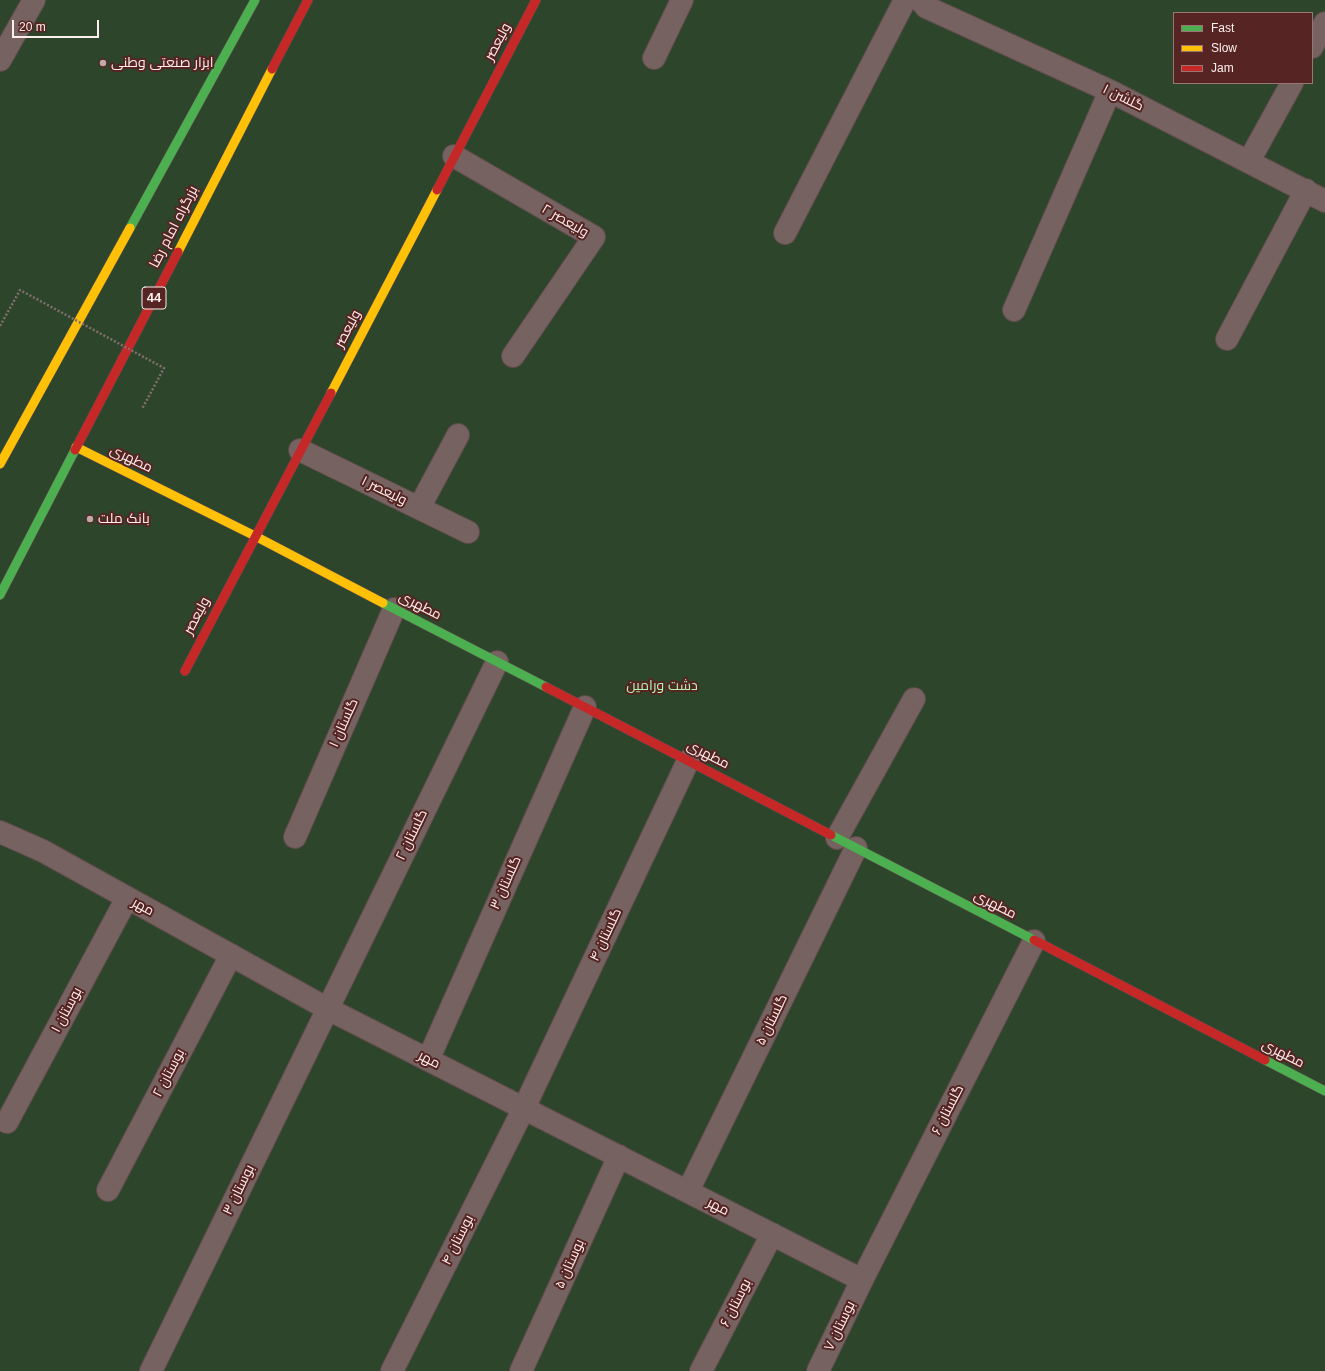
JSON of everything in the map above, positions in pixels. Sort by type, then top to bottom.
[{"type":"main road","points":[[0,464],[255,0]]},
{"type":"main road","name":"بزرگراه امام رضا","points":[[0,595],[308,0]]},
{"type":"main road","name":"ولیعصر","points":[[184,671],[536,0]]},
{"type":"main road","name":"مطهری","points":[[76,447],[255,536],[1325,1091]]},
{"type":"street","points":[[0,60],[34,0]]},
{"type":"street","points":[[654,58],[682,0]]},
{"type":"street","points":[[785,233],[904,0]]},
{"type":"street","name":"گلشن ۱","points":[[920,0],[926,7],[1110,91],[1325,201]]},
{"type":"street","points":[[1313,45],[1325,23]]},
{"type":"street","points":[[1249,161],[1291,84]]},
{"type":"street","points":[[1014,310],[1110,91]]},
{"type":"street","name":"ولیعصر ۲","points":[[454,156],[594,238],[513,356]]},
{"type":"street","points":[[1227,339],[1306,190]]},
{"type":"street","points":[[419,508],[458,435]]},
{"type":"street","name":"ولیعصر ۱","points":[[300,450],[468,532]]},
{"type":"street","name":"گلستان ۱","points":[[295,837],[394,608]]},
{"type":"street","name":"گلستان ۲","points":[[328,1009],[497,662]]},
{"type":"street","points":[[837,838],[914,699]]},
{"type":"street","name":"گلستان ۳","points":[[428,1060],[585,707]]},
{"type":"street","name":"گلستان ۴","points":[[524,1108],[688,761]]},
{"type":"street","name":"مهر","points":[[2,839],[43,852],[328,1009],[862,1280]]},
{"type":"street","name":"گلستان ۵","points":[[688,1191],[856,848]]},
{"type":"street","name":"بوستان ۱","points":[[7,1122],[127,898]]},
{"type":"street","name":"گلستان ۶","points":[[862,1280],[1034,941]]},
{"type":"street","name":"بوستان ۲","points":[[108,1190],[231,955]]},
{"type":"street","name":"بوستان ۳","points":[[151,1371],[328,1009]]},
{"type":"street","name":"بوستان ۴","points":[[392,1371],[524,1108]]},
{"type":"street","name":"بوستان ۵","points":[[521,1371],[619,1156]]},
{"type":"street","name":"بوستان ۶","points":[[701,1371],[772,1234]]},
{"type":"street","name":"بوستان ۷","points":[[818,1371],[862,1280]]},
{"type":"path","points":[[0,326],[20,290],[164,368],[142,409]]},
{"type":"green space","name":"دشت ورامین","points":[[0,0],[1325,0],[1325,1371],[0,1371]]},
{"type":"traffic: fast","points":[[130,228],[255,0]]},
{"type":"traffic: fast","points":[[0,595],[75,450]]},
{"type":"traffic: fast","points":[[383,603],[546,687]]},
{"type":"traffic: fast","points":[[831,835],[1034,940]]},
{"type":"traffic: fast","points":[[1265,1060],[1325,1091]]},
{"type":"traffic: slow","points":[[178,252],[272,69]]},
{"type":"traffic: slow","points":[[331,393],[437,190]]},
{"type":"traffic: slow","points":[[0,464],[130,228]]},
{"type":"traffic: slow","points":[[76,447],[255,536],[383,603]]},
{"type":"traffic: jam","points":[[272,69],[308,0]]},
{"type":"traffic: jam","points":[[437,190],[536,0]]},
{"type":"traffic: jam","points":[[75,450],[178,252]]},
{"type":"traffic: jam","points":[[185,671],[331,393]]},
{"type":"traffic: jam","points":[[546,687],[831,835]]},
{"type":"traffic: jam","points":[[1034,940],[1265,1060]]},
{"type":"place","name":"ابزار صنعتی وطنی","points":[[103,63]]},
{"type":"place","name":"بانک ملت","points":[[90,519]]}]
